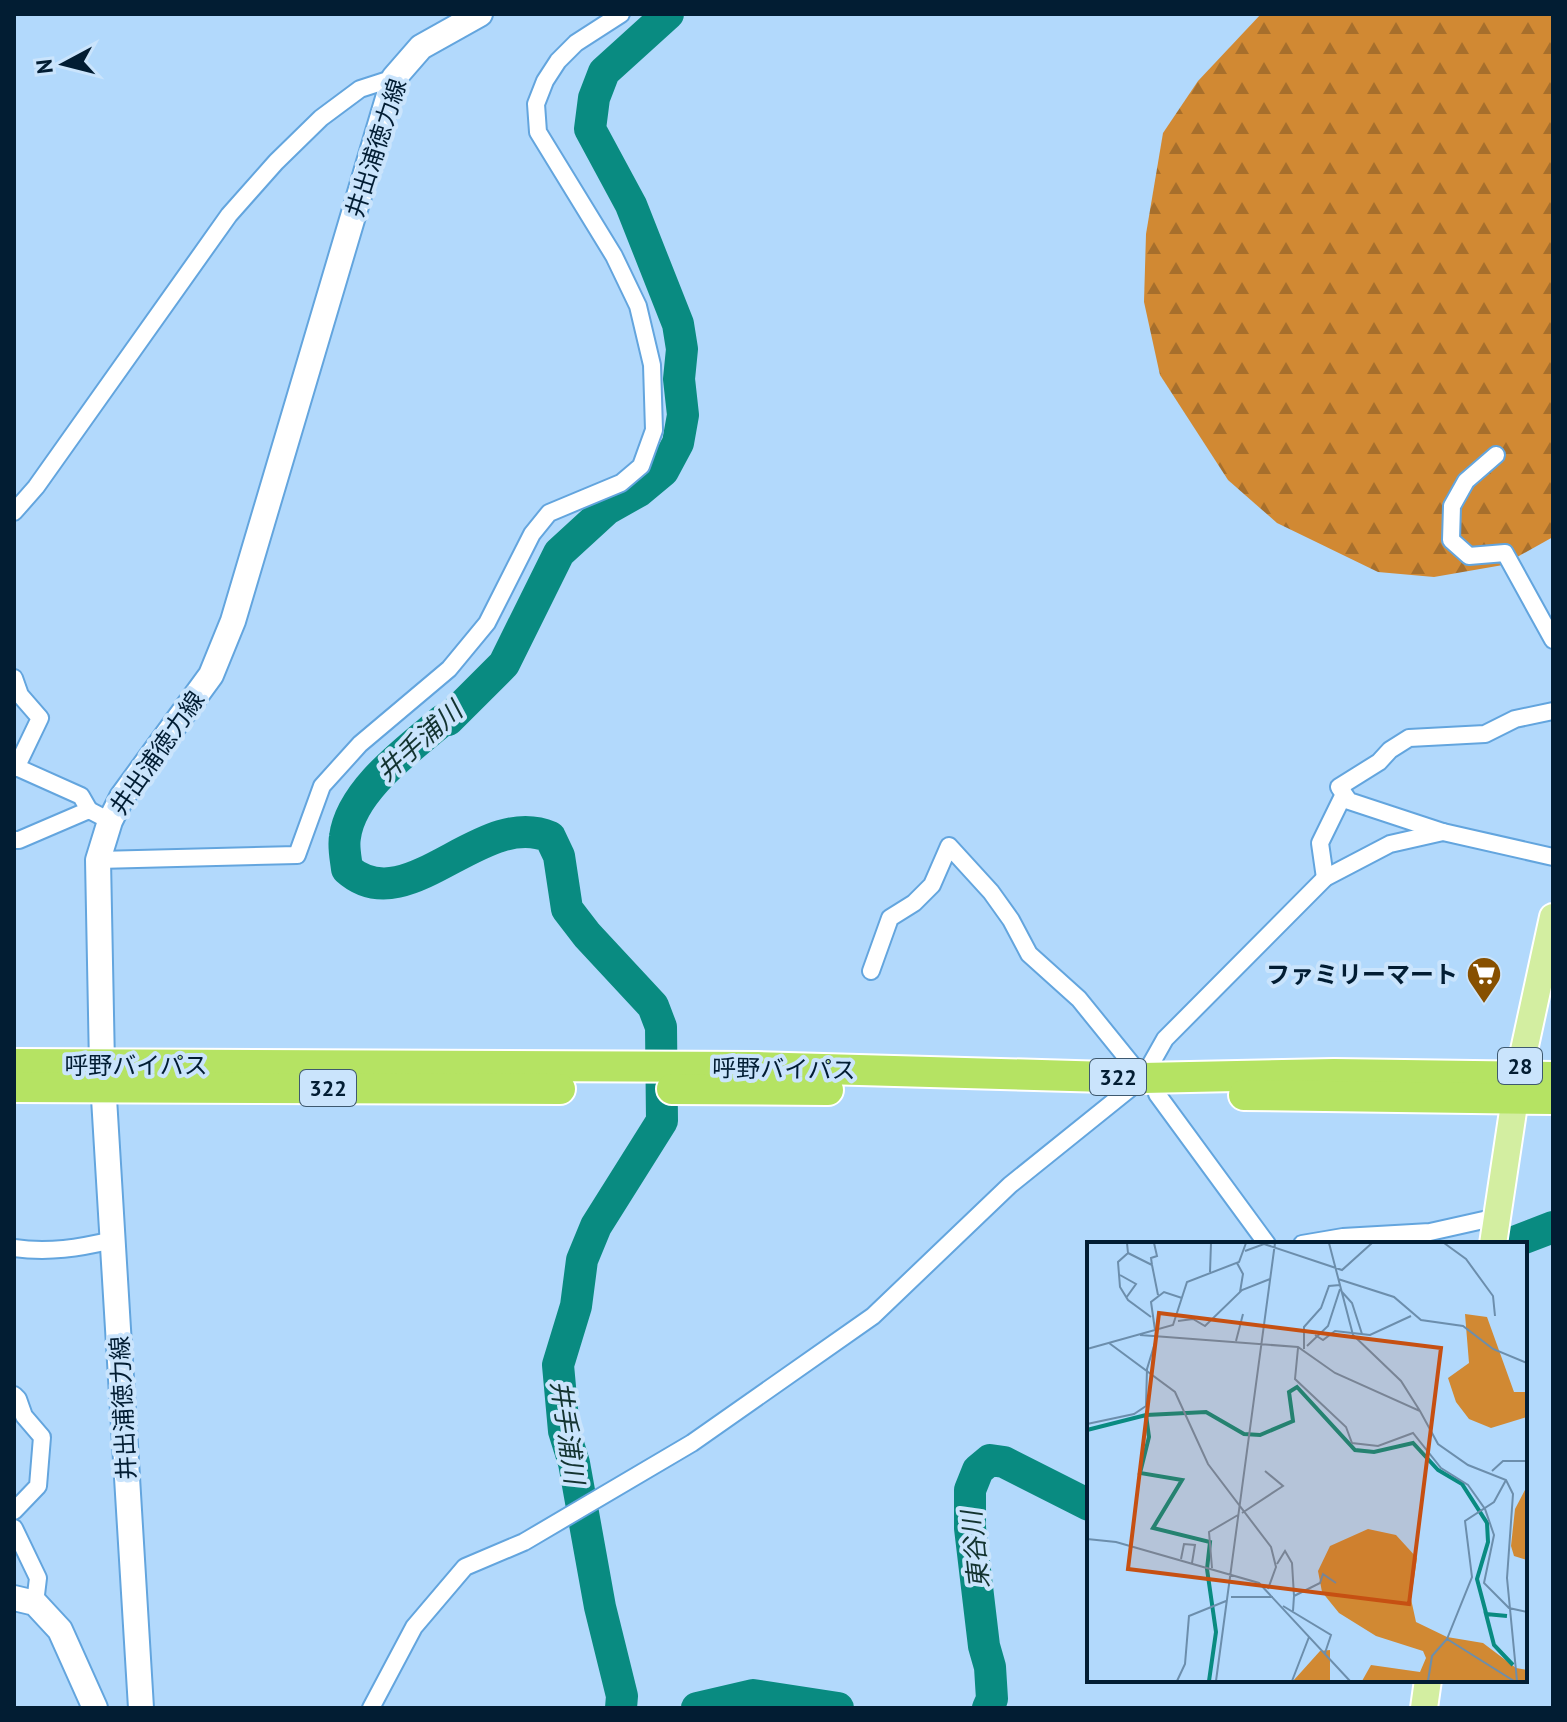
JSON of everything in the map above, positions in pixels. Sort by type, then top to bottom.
[{"type":"highway","name":"呼野バイパス","points":[[14,1064],[103,1077]]},
{"type":"highway","name":"呼野バイパス","points":[[14,1087],[103,1077],[683,1078],[1142,1089],[1334,1074],[1516,1088],[1553,1099]]},
{"type":"highway","name":"呼野バイパス","points":[[1516,1088],[1553,1077]]},
{"type":"main road","name":"井出浦徳力線","points":[[141,1708],[103,1077],[99,815],[122,797],[211,675],[233,621],[394,78],[421,47],[480,14]]},
{"type":"main road","name":"28","points":[[1493,1242],[1516,1088],[1553,917]]},
{"type":"main road","points":[[25,1600],[60,1630],[95,1708]]},
{"type":"main road","points":[[1424,1708],[1428,1682]]},
{"type":"street","points":[[98,860],[297,855],[322,786],[360,744],[449,669],[487,623],[532,534],[549,513],[621,483],[641,466],[654,430],[652,365],[638,306],[614,256],[538,132],[536,104],[545,81],[558,61],[576,43],[621,14]]},
{"type":"street","points":[[14,512],[46,475],[229,215],[321,118],[360,89],[394,78]]},
{"type":"street","points":[[1496,455],[1466,481],[1452,506],[1451,540],[1469,556],[1505,553],[1553,640]]},
{"type":"street","points":[[14,678],[20,695],[40,718],[15,767],[81,796],[99,815],[14,840]]},
{"type":"street","points":[[1553,711],[1515,719],[1485,734],[1409,738],[1390,750],[1379,762],[1339,787],[1349,801],[1443,832],[1553,857]]},
{"type":"street","points":[[1325,878],[1320,843],[1344,794]]},
{"type":"street","points":[[371,1708],[414,1627],[465,1567],[524,1542],[692,1443],[873,1316],[1010,1185],[1142,1089],[1165,1039],[1325,878],[1390,844],[1443,832]]},
{"type":"street","points":[[871,971],[890,918],[914,903],[932,885],[949,846],[991,892],[1011,920],[1029,954],[1079,999],[1142,1089],[1265,1242]]},
{"type":"street","points":[[1314,1242],[1343,1237],[1430,1232],[1497,1217]]},
{"type":"street","points":[[14,1248],[44,1252],[113,1240]]},
{"type":"street","points":[[14,1395],[24,1416],[42,1437],[38,1486],[14,1511]]},
{"type":"street","points":[[14,1528],[38,1578],[25,1600]]},
{"type":"green space","points":[[1261,14],[1553,14],[1553,537],[1503,565],[1434,577],[1378,572],[1277,523],[1228,480],[1160,375],[1144,302],[1146,234],[1163,133],[1198,81]]},
{"type":"waterway","name":"井手浦川","points":[[621,1708],[622,1696],[600,1607],[574,1463],[564,1431],[558,1365],[576,1306],[582,1260],[596,1226],[662,1121],[661,1027],[653,1006],[567,909],[559,856],[550,837],[524,832],[498,837],[419,875],[394,883],[370,882],[347,869],[344,845],[350,820],[370,787],[414,744],[443,720],[448,720],[504,664],[559,553],[607,509],[639,491],[663,471],[678,443],[683,415],[679,379],[682,349],[678,324],[631,205],[590,129],[594,98],[604,72],[668,14]]},
{"type":"waterway","name":"東谷川","points":[[1514,1242],[1553,1227]]},
{"type":"waterway","name":"東谷川","points":[[988,1708],[992,1699],[990,1667],[984,1646],[970,1528],[970,1490],[978,1470],[990,1460],[1004,1462],[1087,1504]]},
{"type":"waterway","name":"東谷川","points":[[697,1708],[753,1695],[838,1708]]},
{"type":"place","name":"ファミリーマート","points":[[1484,1005]]}]
